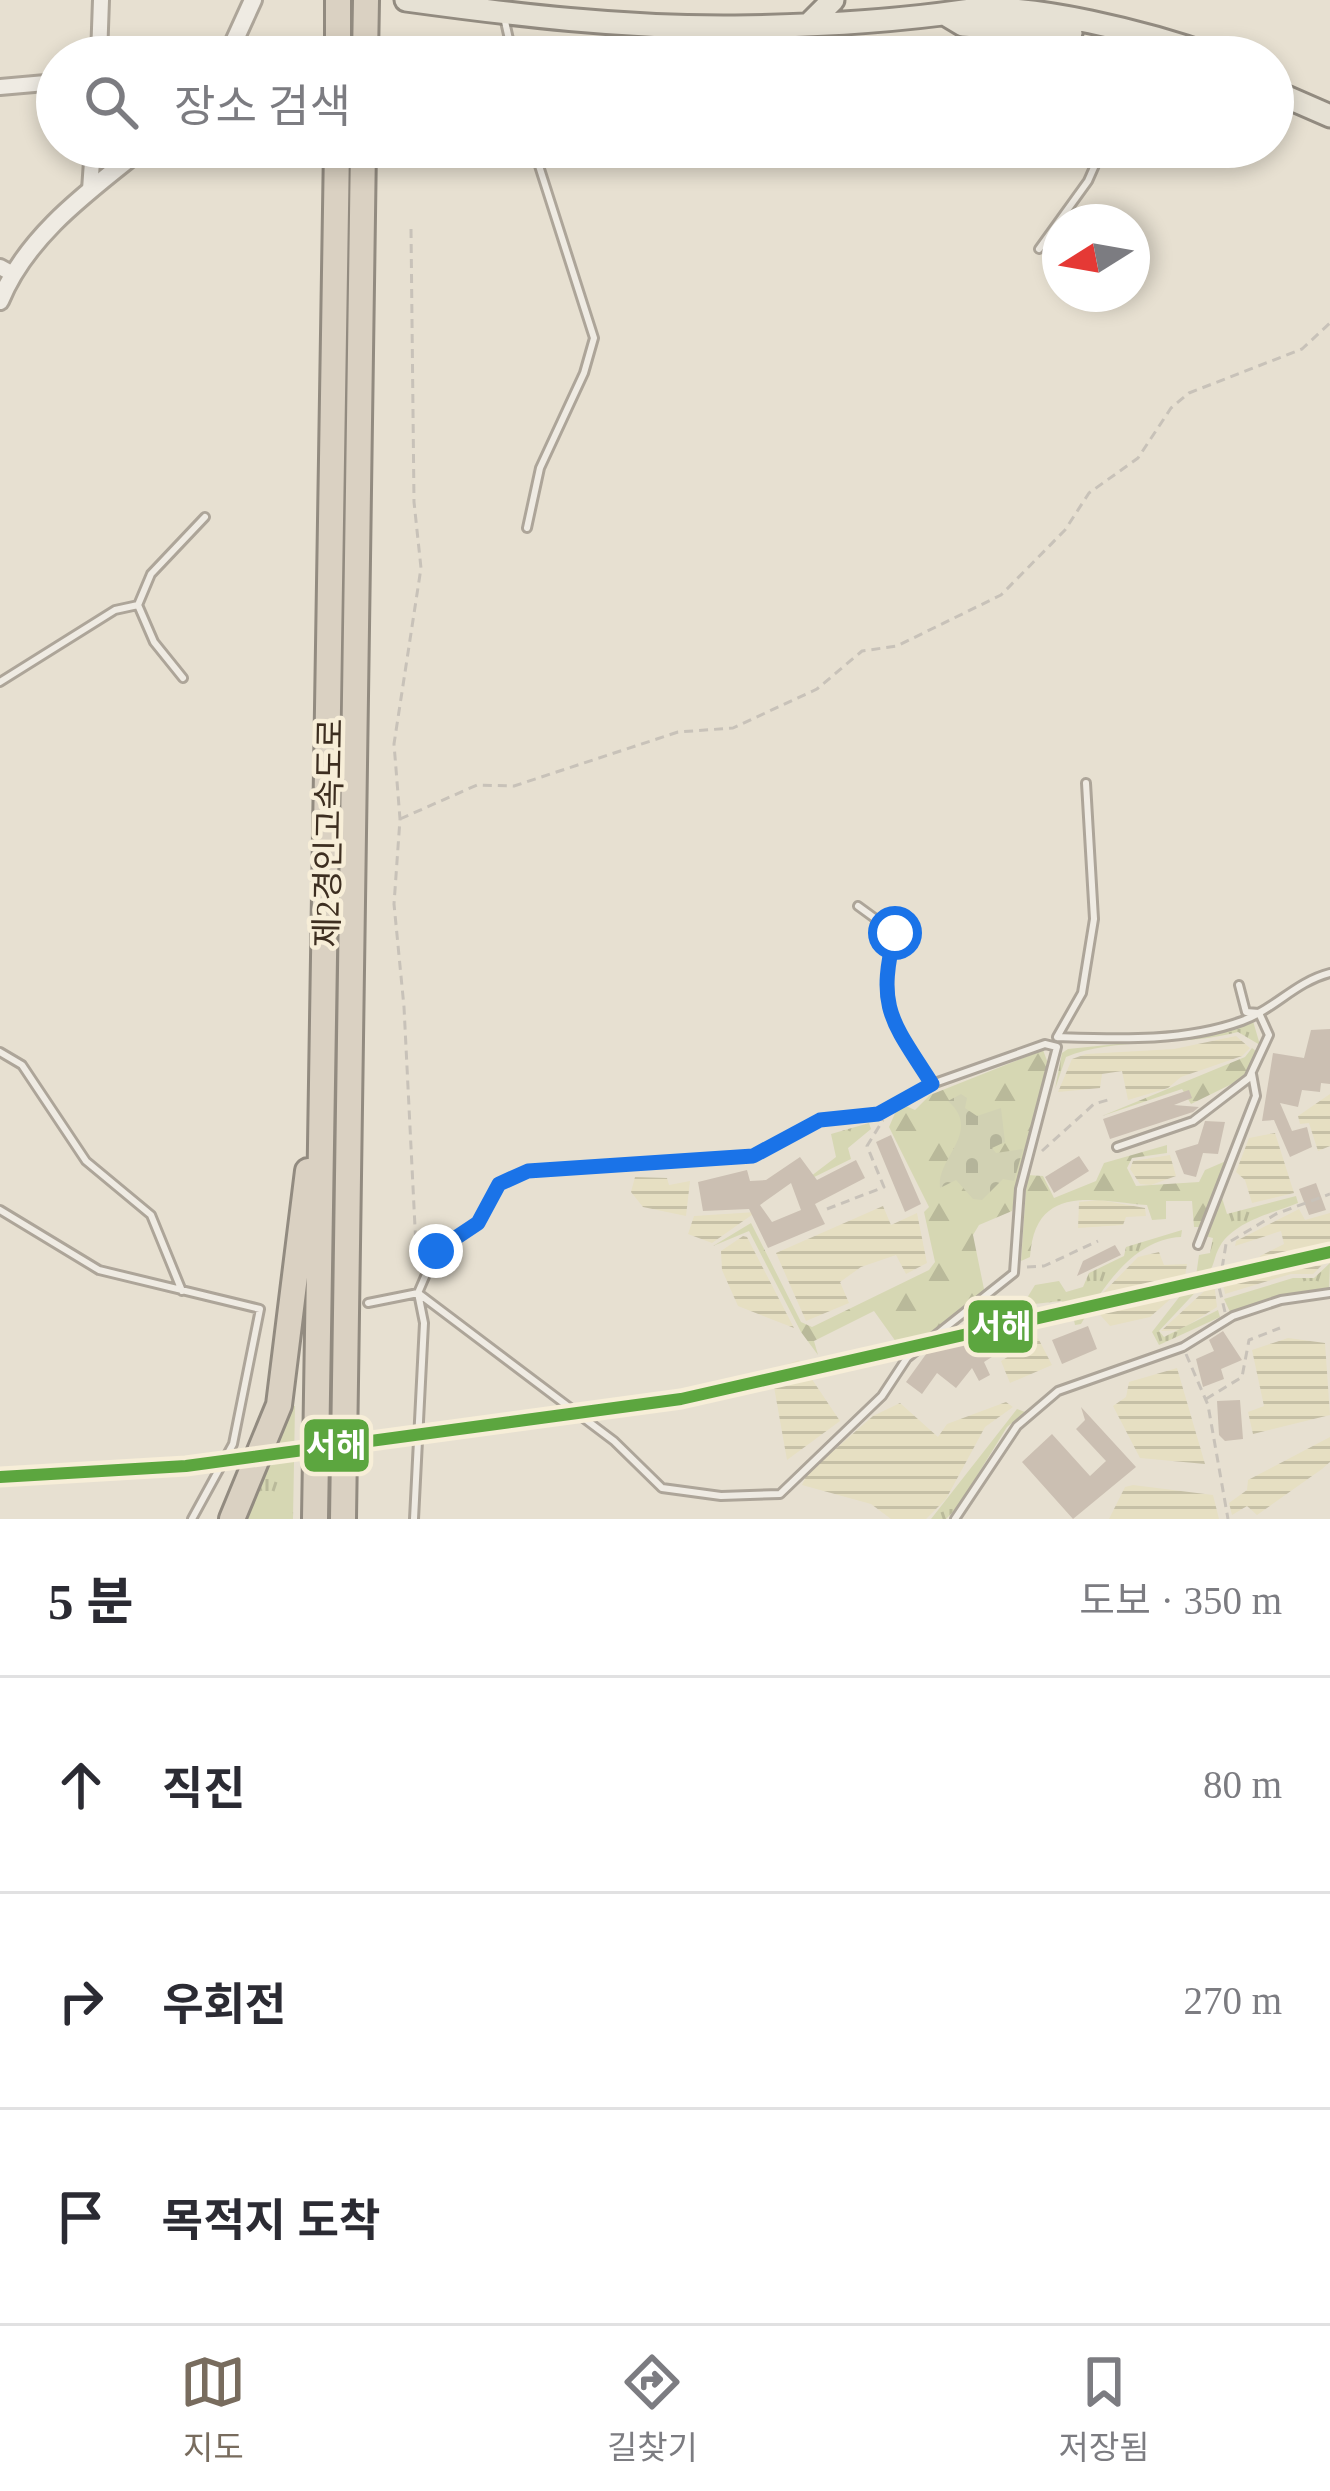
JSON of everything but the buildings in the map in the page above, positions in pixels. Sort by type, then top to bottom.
[{"type":"highway","points":[[338,0],[338,36]]},
{"type":"highway","points":[[365,36],[366,0]]},
{"type":"highway","name":"제2경인고속도로","points":[[315,1519],[337,168]]},
{"type":"highway","name":"제2경인고속도로","points":[[346,1519],[363,168]]},
{"type":"highway","points":[[232,1519],[266,1448],[290,1352],[326,995]]},
{"type":"main road","points":[[406,0],[503,14],[676,26],[808,25],[920,9],[949,16],[963,26],[1033,36]]},
{"type":"main road","points":[[808,25],[833,0]]},
{"type":"main road","points":[[949,16],[998,7],[1146,36]]},
{"type":"main road","points":[[1294,88],[1330,103]]},
{"type":"main road","points":[[1294,100],[1330,116]]},
{"type":"street","points":[[99,36],[100,0]]},
{"type":"street","points":[[237,36],[253,0]]},
{"type":"street","points":[[0,87],[36,84]]},
{"type":"street","points":[[90,190],[92,168]]},
{"type":"street","points":[[0,301],[6,270],[118,168]]},
{"type":"lane","points":[[503,14],[508,36]]},
{"type":"lane","points":[[527,528],[540,468],[584,373],[594,338],[540,168]]},
{"type":"lane","points":[[1039,249],[1093,168]]},
{"type":"lane","points":[[183,678],[154,642],[138,605],[151,574],[205,517]]},
{"type":"lane","points":[[0,682],[115,610],[138,605]]},
{"type":"lane","points":[[368,1303],[418,1293],[614,1442],[662,1488],[721,1496],[780,1494],[882,1396],[907,1358],[1006,1282],[1014,1267],[1028,1161],[1057,1042],[1082,993],[1094,919],[1086,783]]},
{"type":"lane","points":[[858,906],[895,933],[882,985],[895,1026],[932,1084]]},
{"type":"lane","points":[[413,1519],[424,1323],[418,1293],[436,1251],[478,1223],[499,1184],[528,1171],[753,1156],[820,1120],[881,1112],[932,1084],[1045,1044],[1189,1034],[1259,1013],[1282,993],[1330,973]]},
{"type":"lane","points":[[1239,985],[1246,1012],[1259,1013]]},
{"type":"lane","points":[[1117,1147],[1193,1121],[1252,1072],[1269,1035],[1259,1013]]},
{"type":"lane","points":[[0,1052],[22,1065],[86,1161],[151,1215],[183,1294]]},
{"type":"lane","points":[[1198,1245],[1256,1096],[1252,1072]]},
{"type":"lane","points":[[0,1210],[99,1270],[145,1278],[183,1294],[262,1309],[233,1444],[192,1519]]},
{"type":"lane","points":[[956,1519],[1017,1426],[1058,1390],[1183,1347],[1226,1319],[1281,1300],[1330,1292]]},
{"type":"path","points":[[411,229],[410,386],[421,568],[394,744],[400,819],[394,904],[404,1007],[418,1293]]},
{"type":"path","points":[[400,819],[477,784],[514,786],[678,732],[734,728],[818,689],[862,651],[898,646],[1000,595],[1065,530],[1089,494],[1138,458],[1171,408],[1189,393],[1302,349],[1330,323]]},
{"type":"path","points":[[1028,1161],[1065,1135],[1094,1104],[1111,1099]]},
{"type":"path","points":[[827,1209],[884,1187],[867,1146],[884,1121],[881,1112]]},
{"type":"path","points":[[1226,1319],[1219,1287],[1226,1244],[1276,1214],[1330,1194]]},
{"type":"path","points":[[1014,1267],[1044,1266],[1098,1241]]},
{"type":"path","points":[[1205,1399],[1242,1377],[1249,1340],[1280,1328]]},
{"type":"path","points":[[1183,1347],[1205,1399],[1228,1519]]},
{"type":"shaded area","points":[[1236,1036],[1250,1048],[1242,1056],[1181,1077],[1168,1088],[1128,1100],[1122,1071],[1102,1074],[1100,1088],[1058,1092],[1072,1059],[1086,1054],[1174,1049]]},
{"type":"shaded area","points":[[1330,1094],[1330,1146],[1318,1151],[1309,1123],[1300,1124],[1298,1116]]},
{"type":"shaded area","points":[[1275,1133],[1294,1193],[1252,1203],[1245,1180],[1236,1172],[1249,1138]]},
{"type":"shaded area","points":[[1170,1155],[1176,1176],[1151,1185],[1140,1184],[1130,1169],[1133,1161]]},
{"type":"shaded area","points":[[635,1177],[667,1178],[669,1185],[690,1181],[686,1216],[643,1207],[631,1192]]},
{"type":"shaded area","points":[[1100,1200],[1145,1208],[1146,1216],[1126,1217],[1123,1225],[1078,1228],[1079,1202]]},
{"type":"shaded area","points":[[883,1206],[891,1225],[917,1213],[927,1263],[906,1274],[896,1255],[861,1267],[840,1282],[849,1303],[806,1321],[776,1253]]},
{"type":"shaded area","points":[[1299,1209],[1305,1220],[1330,1213],[1330,1257],[1313,1274],[1291,1274],[1225,1294],[1223,1284],[1261,1275],[1260,1256],[1284,1244],[1281,1231],[1235,1246],[1236,1241]]},
{"type":"shaded area","points":[[756,1212],[712,1243],[688,1234],[694,1216]]},
{"type":"shaded area","points":[[743,1236],[794,1328],[738,1306],[722,1270],[721,1251]]},
{"type":"shaded area","points":[[1159,1252],[1164,1265],[1187,1264],[1183,1288],[1150,1317],[1110,1326],[1094,1308],[1097,1299],[1138,1257]]},
{"type":"shaded area","points":[[1214,1282],[1217,1307],[1180,1330],[1161,1331]]},
{"type":"shaded area","points":[[1038,1338],[1052,1365],[1010,1383],[1001,1361]]},
{"type":"shaded area","points":[[1288,1338],[1325,1343],[1330,1415],[1253,1434],[1248,1412],[1264,1406],[1252,1350]]},
{"type":"shaded area","points":[[799,1360],[840,1421],[787,1460],[771,1370]]},
{"type":"shaded area","points":[[1177,1368],[1205,1464],[1140,1458],[1113,1406],[1126,1397],[1129,1382]]},
{"type":"shaded area","points":[[1006,1402],[1013,1407],[985,1427],[946,1499],[926,1519],[891,1519],[871,1504],[802,1485],[807,1474],[873,1416],[900,1403],[938,1437],[947,1424]]},
{"type":"shaded area","points":[[1330,1437],[1330,1462],[1322,1469],[1257,1515],[1247,1506],[1232,1515],[1229,1503],[1247,1490],[1248,1480]]},
{"type":"shaded area","points":[[1125,1487],[1213,1495],[1219,1519],[1109,1519]]},
{"type":"green space","points":[[1253,1021],[1260,1045],[1238,1032],[1105,1047],[1066,1057],[1055,1089],[1062,1053],[1068,1049],[1215,1034]]},
{"type":"green space","points":[[1252,1048],[1257,1052],[1246,1077],[1191,1104],[1182,1089],[1102,1116],[1245,1057]]},
{"type":"green space","points":[[1043,1050],[1049,1066],[1012,1211],[979,1225],[973,1235],[985,1294],[904,1353],[874,1311],[814,1341],[818,1355],[801,1332],[749,1231],[713,1246],[751,1223],[801,1322],[812,1327],[929,1270],[935,1262],[924,1212],[929,1207],[889,1127],[896,1111],[906,1106],[915,1110],[930,1095]]},
{"type":"green space","points":[[961,1094],[967,1098],[965,1108],[977,1116],[1001,1108],[1005,1142],[992,1148],[996,1153],[1023,1149],[1014,1181],[1003,1179],[982,1200],[973,1199],[956,1180],[940,1188],[944,1166],[960,1134],[958,1112],[948,1101]]},
{"type":"green space","points":[[869,1123],[871,1129],[848,1148],[851,1159],[802,1183],[836,1157],[831,1134]]},
{"type":"green space","points":[[1167,1145],[1167,1153],[1132,1158],[1127,1168],[1136,1186],[1199,1182],[1205,1170],[1226,1161],[1200,1227],[1194,1227],[1192,1201],[1166,1201],[1166,1219],[1152,1220],[1147,1205],[1071,1201],[1043,1217],[1034,1233],[1030,1257],[1021,1261],[1027,1175],[1043,1176],[1054,1198],[1096,1181],[1104,1163]]},
{"type":"green space","points":[[1296,1196],[1298,1203],[1235,1230],[1220,1246],[1206,1275],[1196,1276],[1199,1255],[1210,1253],[1213,1238],[1205,1236],[1222,1198],[1227,1214]]},
{"type":"green space","points":[[1182,1230],[1181,1237],[1149,1246],[1122,1267],[1081,1324],[1075,1325],[1071,1306],[1061,1301],[1034,1304],[1027,1298],[1035,1285],[1059,1281],[1066,1292],[1083,1287],[1089,1273],[1124,1256],[1126,1247]]},
{"type":"green space","points":[[1330,1263],[1329,1291],[1230,1312],[1224,1299],[1293,1278],[1314,1278]]},
{"type":"green space","points":[[1194,1278],[1204,1283],[1159,1331],[1164,1337],[1218,1310],[1220,1317],[1159,1345],[1152,1332]]},
{"type":"green space","points":[[288,1406],[295,1406],[293,1519],[242,1519]]},
{"type":"green space","points":[[1017,1409],[1025,1412],[1007,1427],[957,1508],[946,1519],[931,1519]]},
{"type":"transit line","name":"서해","points":[[0,1477],[186,1466],[681,1399],[1330,1252]]},
{"type":"route","points":[[436,1251],[478,1223],[499,1184],[528,1171],[753,1156],[820,1120],[878,1114],[932,1084],[895,1026],[882,985],[895,933]]}]
